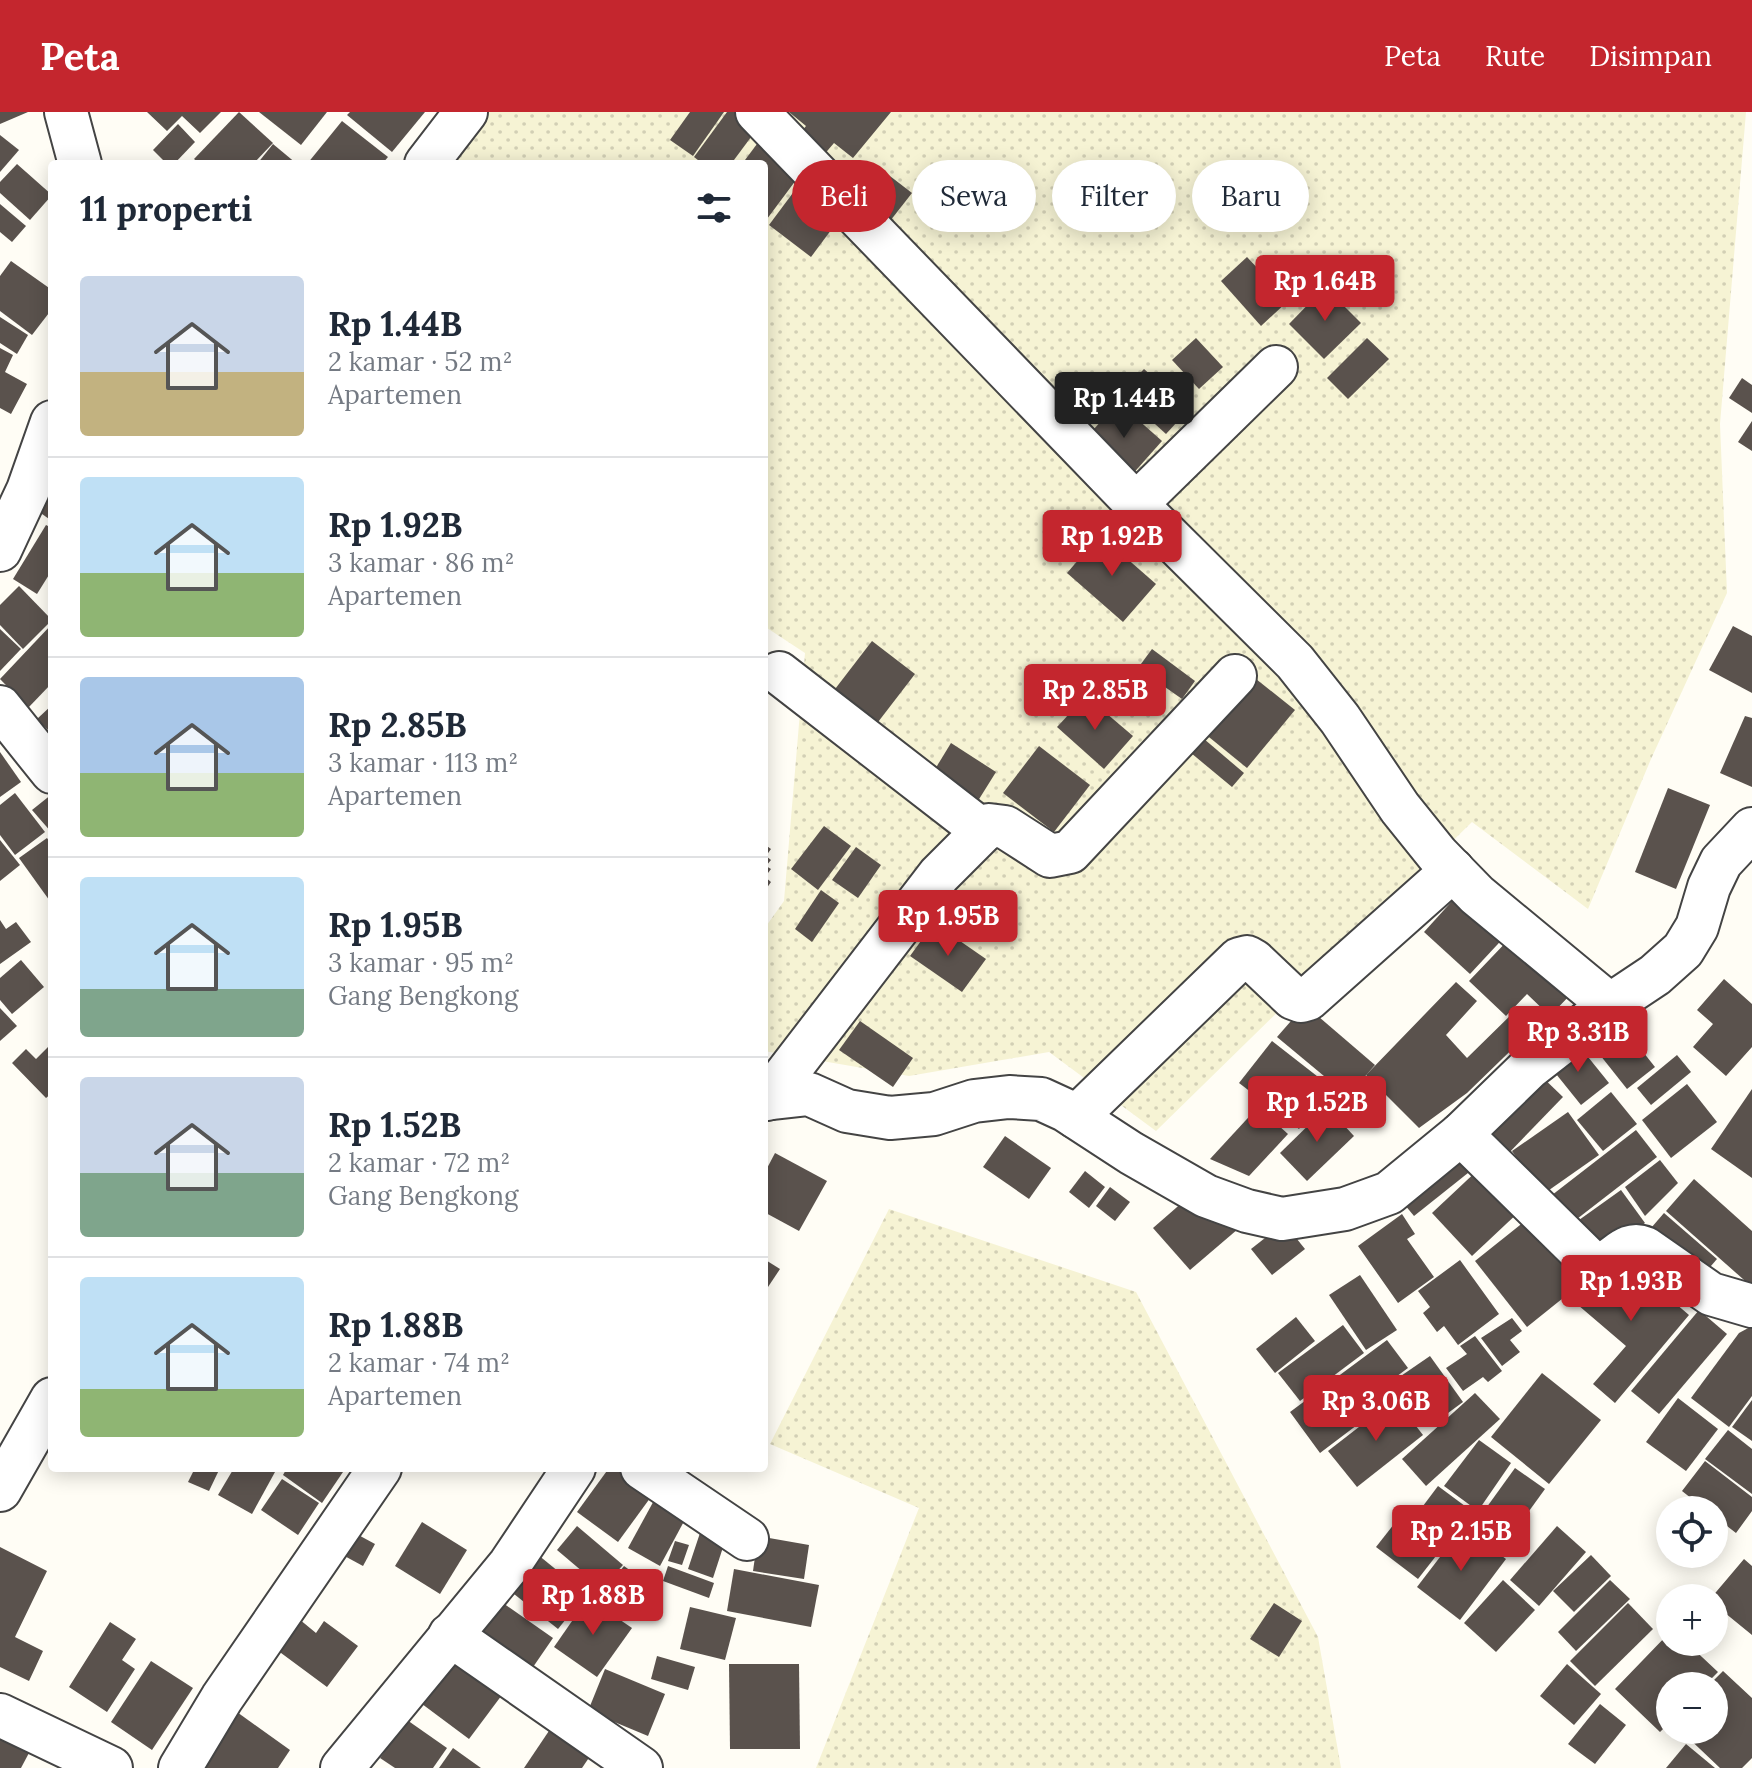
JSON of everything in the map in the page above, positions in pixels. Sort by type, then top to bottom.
[{"type":"street","points":[[66,112],[79,160]]},
{"type":"street","points":[[429,160],[466,112]]},
{"type":"street","points":[[757,112],[1136,504],[1295,662],[1340,719],[1400,808],[1453,870],[1477,895],[1610,1005]]},
{"type":"street","points":[[1136,504],[1276,367]]},
{"type":"street","points":[[0,550],[28,490],[48,433]]},
{"type":"street","points":[[779,673],[983,831]]},
{"type":"street","points":[[768,1096],[939,875],[989,825],[1005,827],[1050,856],[1070,852],[1235,676]]},
{"type":"street","points":[[0,707],[48,767]]},
{"type":"street","points":[[768,1099],[809,1094],[847,1111],[890,1118],[934,1114],[974,1101],[1009,1097],[1041,1099],[1206,1196],[1247,1211],[1282,1219],[1345,1209],[1389,1193],[1461,1134],[1529,1068],[1610,1005],[1655,975],[1683,950],[1697,927],[1709,887],[1721,862],[1752,829]]},
{"type":"street","points":[[1076,1117],[1239,959],[1247,957],[1254,961],[1293,998],[1301,1001],[1308,999],[1453,870]]},
{"type":"street","points":[[1461,1134],[1590,1261],[1600,1265],[1609,1262],[1628,1246],[1636,1244],[1711,1294],[1752,1306]]},
{"type":"street","points":[[0,1490],[48,1406]]},
{"type":"street","points":[[180,1768],[222,1698],[377,1472]]},
{"type":"street","points":[[342,1768],[510,1564],[571,1472]]},
{"type":"street","points":[[648,1472],[747,1539]]},
{"type":"street","points":[[450,1635],[641,1768]]},
{"type":"street","points":[[0,1715],[111,1768]]},
{"type":"shaded area","points":[[483,112],[1746,112],[1720,424],[1727,593],[1651,759],[1588,909],[1472,822],[1156,1131],[1049,1052],[909,1076],[768,1052],[768,923],[784,901],[805,653],[768,629],[768,160],[457,160]]},
{"type":"shaded area","points":[[889,1209],[1136,1292],[1318,1637],[1341,1768],[816,1768],[919,1508],[770,1444]]},
{"type":"building","points":[[0,112],[28,112],[0,124]]},
{"type":"building","points":[[147,112],[221,112],[200,133],[182,116],[167,131]]},
{"type":"building","points":[[239,112],[273,143],[257,160],[194,159]]},
{"type":"building","points":[[259,112],[327,112],[301,145]]},
{"type":"building","points":[[350,112],[425,112],[392,152],[347,115]]},
{"type":"building","points":[[690,112],[724,112],[693,156],[670,140]]},
{"type":"building","points":[[727,112],[734,112],[757,129],[734,160],[698,160],[694,157]]},
{"type":"building","points":[[789,112],[891,112],[853,158],[834,143],[822,157],[798,136],[806,126]]},
{"type":"building","points":[[342,121],[388,157],[385,160],[310,160]]},
{"type":"building","points":[[178,124],[195,142],[178,160],[163,160],[153,150]]},
{"type":"building","points":[[0,135],[19,150],[0,172]]},
{"type":"building","points":[[273,144],[292,160],[260,160]]},
{"type":"building","points":[[757,144],[792,171],[792,185],[768,218],[768,160],[745,160]]},
{"type":"building","points":[[17,164],[48,191],[48,200],[30,220],[0,193],[0,182]]},
{"type":"building","points":[[896,181],[912,193],[896,213]]},
{"type":"building","points":[[792,194],[792,232],[830,232],[811,257],[769,225]]},
{"type":"building","points":[[0,204],[26,226],[12,242],[0,232]]},
{"type":"building","points":[[1247,257],[1288,301],[1261,326],[1221,281]]},
{"type":"building","points":[[11,261],[48,287],[48,314],[32,335],[0,311],[0,276]]},
{"type":"building","points":[[1325,287],[1361,323],[1324,359],[1289,324]]},
{"type":"building","points":[[0,317],[28,335],[17,354],[0,343]]},
{"type":"building","points":[[1196,338],[1223,367],[1199,389],[1172,360]]},
{"type":"building","points":[[1367,338],[1389,359],[1348,399],[1327,378]]},
{"type":"building","points":[[0,348],[13,355],[5,372],[27,384],[11,414],[0,408]]},
{"type":"building","points":[[1144,369],[1189,409],[1166,434],[1121,393]]},
{"type":"building","points":[[1742,378],[1752,385],[1752,413],[1729,398]]},
{"type":"building","points":[[1118,402],[1162,441],[1130,477],[1086,438]]},
{"type":"building","points":[[1752,421],[1752,451],[1738,442]]},
{"type":"building","points":[[48,485],[48,518],[32,507]]},
{"type":"building","points":[[48,526],[48,576],[37,594],[13,579]]},
{"type":"building","points":[[1100,535],[1156,584],[1123,622],[1067,573]]},
{"type":"building","points":[[19,586],[48,616],[48,624],[23,649],[0,625],[0,605]]},
{"type":"building","points":[[1733,626],[1752,636],[1752,693],[1709,670]]},
{"type":"building","points":[[48,628],[48,687],[28,708],[0,679]]},
{"type":"building","points":[[0,629],[21,649],[0,671]]},
{"type":"building","points":[[872,641],[915,674],[875,726],[832,693]]},
{"type":"building","points":[[1152,649],[1195,681],[1182,699],[1138,668]]},
{"type":"building","points":[[1251,675],[1295,710],[1247,768],[1204,733]]},
{"type":"building","points":[[1086,696],[1133,736],[1104,769],[1057,727]]},
{"type":"building","points":[[48,709],[48,730],[37,719]]},
{"type":"building","points":[[1745,716],[1752,718],[1752,787],[1720,773]]},
{"type":"building","points":[[1197,733],[1244,773],[1232,787],[1185,748]]},
{"type":"building","points":[[951,743],[996,772],[971,812],[926,784]]},
{"type":"building","points":[[1039,746],[1090,785],[1054,832],[1003,793]]},
{"type":"building","points":[[0,752],[21,782],[0,797]]},
{"type":"building","points":[[1668,788],[1710,805],[1676,889],[1635,872]]},
{"type":"building","points":[[15,793],[45,832],[15,855],[0,835],[0,805]]},
{"type":"building","points":[[48,797],[48,828],[32,810]]},
{"type":"building","points":[[824,826],[851,846],[818,890],[791,869]]},
{"type":"building","points":[[47,838],[48,898],[19,858]]},
{"type":"building","points":[[0,840],[20,865],[0,881]]},
{"type":"building","points":[[856,847],[881,865],[858,898],[832,880]]},
{"type":"building","points":[[1463,889],[1510,931],[1470,974],[1424,932]]},
{"type":"building","points":[[821,890],[839,903],[812,942],[795,929]]},
{"type":"building","points":[[0,920],[6,929],[16,922],[31,942],[0,964]]},
{"type":"building","points":[[934,923],[986,959],[962,992],[910,956]]},
{"type":"building","points":[[1512,936],[1572,993],[1550,1016],[1527,994],[1506,1016],[1469,981]]},
{"type":"building","points":[[21,960],[44,987],[12,1014],[0,1000],[0,978]]},
{"type":"building","points":[[1724,979],[1752,1004],[1752,1047],[1726,1076],[1693,1047],[1713,1024],[1697,1010]]},
{"type":"building","points":[[1456,982],[1477,1001],[1446,1035],[1467,1058],[1518,1008],[1535,1027],[1467,1093],[1419,1128],[1366,1075]]},
{"type":"building","points":[[1305,1005],[1375,1065],[1348,1096],[1277,1037]]},
{"type":"building","points":[[0,1008],[17,1026],[0,1041]]},
{"type":"building","points":[[1609,1009],[1655,1067],[1627,1089],[1581,1031]]},
{"type":"building","points":[[860,1021],[913,1058],[893,1087],[839,1050]]},
{"type":"building","points":[[1272,1041],[1331,1087],[1299,1129],[1239,1083]]},
{"type":"building","points":[[1576,1042],[1609,1083],[1581,1105],[1548,1064]]},
{"type":"building","points":[[48,1047],[46,1098],[12,1063],[26,1049],[36,1059]]},
{"type":"building","points":[[1677,1055],[1691,1072],[1651,1105],[1637,1088]]},
{"type":"building","points":[[1536,1071],[1563,1097],[1504,1158],[1477,1131]]},
{"type":"building","points":[[1687,1084],[1717,1122],[1671,1158],[1642,1120]]},
{"type":"building","points":[[1752,1089],[1752,1178],[1711,1149]]},
{"type":"building","points":[[1611,1092],[1637,1124],[1603,1151],[1577,1120]]},
{"type":"building","points":[[1258,1107],[1288,1134],[1249,1176],[1210,1159]]},
{"type":"building","points":[[1327,1107],[1354,1136],[1307,1181],[1280,1153]]},
{"type":"building","points":[[1568,1112],[1599,1155],[1542,1195],[1512,1151]]},
{"type":"building","points":[[1636,1130],[1657,1157],[1564,1229],[1543,1202]]},
{"type":"building","points":[[1005,1136],[1051,1168],[1029,1199],[983,1167]]},
{"type":"building","points":[[775,1153],[827,1181],[799,1231],[768,1214],[768,1166]]},
{"type":"building","points":[[1441,1157],[1473,1169],[1414,1216],[1395,1193]]},
{"type":"building","points":[[1660,1160],[1678,1183],[1645,1216],[1625,1187]]},
{"type":"building","points":[[1481,1167],[1521,1210],[1472,1256],[1432,1213]]},
{"type":"building","points":[[1085,1171],[1105,1187],[1089,1208],[1069,1192]]},
{"type":"building","points":[[1694,1179],[1752,1231],[1752,1287],[1666,1211]]},
{"type":"building","points":[[1110,1187],[1130,1202],[1115,1221],[1096,1206]]},
{"type":"building","points":[[1621,1190],[1645,1223],[1596,1258],[1572,1225]]},
{"type":"building","points":[[1192,1194],[1238,1229],[1190,1270],[1153,1228]]},
{"type":"building","points":[[1535,1213],[1588,1278],[1527,1327],[1475,1261]]},
{"type":"building","points":[[1664,1213],[1717,1259],[1698,1281],[1645,1235]]},
{"type":"building","points":[[1402,1214],[1415,1234],[1407,1239],[1434,1277],[1398,1303],[1358,1246]]},
{"type":"building","points":[[1284,1223],[1305,1249],[1272,1275],[1251,1249]]},
{"type":"building","points":[[1620,1256],[1689,1315],[1615,1403],[1593,1384],[1626,1346],[1578,1305]]},
{"type":"building","points":[[1460,1260],[1499,1314],[1458,1345],[1444,1326],[1437,1332],[1423,1313],[1430,1307],[1418,1291]]},
{"type":"building","points":[[768,1262],[780,1269],[768,1287]]},
{"type":"building","points":[[1360,1275],[1397,1330],[1366,1350],[1329,1295]]},
{"type":"building","points":[[1699,1310],[1727,1334],[1659,1414],[1631,1391]]},
{"type":"building","points":[[1296,1317],[1315,1341],[1275,1373],[1256,1349]]},
{"type":"building","points":[[1512,1318],[1522,1331],[1510,1340],[1520,1352],[1502,1366],[1481,1338]]},
{"type":"building","points":[[1343,1325],[1364,1353],[1300,1401],[1278,1373]]},
{"type":"building","points":[[1752,1326],[1752,1396],[1729,1427],[1691,1398],[1739,1333]]},
{"type":"building","points":[[1475,1336],[1502,1371],[1488,1382],[1483,1377],[1463,1391],[1446,1368],[1467,1354],[1460,1346]]},
{"type":"building","points":[[1387,1340],[1408,1368],[1385,1385],[1394,1397],[1320,1453],[1290,1412]]},
{"type":"building","points":[[1430,1356],[1463,1402],[1429,1427],[1395,1380]]},
{"type":"building","points":[[1542,1373],[1601,1420],[1549,1484],[1491,1437]]},
{"type":"building","points":[[1475,1393],[1500,1419],[1426,1486],[1402,1459]]},
{"type":"building","points":[[1678,1398],[1718,1429],[1686,1471],[1646,1442]]},
{"type":"building","points":[[1395,1399],[1423,1435],[1357,1487],[1328,1451]]},
{"type":"building","points":[[1752,1400],[1752,1441],[1732,1427]]},
{"type":"building","points":[[1728,1430],[1752,1449],[1752,1494],[1705,1459]]},
{"type":"building","points":[[1479,1440],[1511,1463],[1478,1511],[1444,1486]]},
{"type":"building","points":[[1705,1461],[1752,1497],[1752,1511],[1736,1533],[1728,1527],[1728,1496],[1688,1496],[1682,1491]]},
{"type":"building","points":[[1515,1468],[1545,1489],[1501,1550],[1471,1529]]},
{"type":"building","points":[[193,1472],[218,1472],[209,1491],[188,1482]]},
{"type":"building","points":[[232,1472],[275,1472],[252,1514],[218,1495]]},
{"type":"building","points":[[285,1472],[343,1472],[322,1503],[283,1475]]},
{"type":"building","points":[[606,1472],[631,1472],[656,1490],[618,1542],[577,1512]]},
{"type":"building","points":[[282,1479],[319,1503],[298,1535],[261,1510]]},
{"type":"building","points":[[1438,1486],[1469,1509],[1451,1533],[1420,1510]]},
{"type":"building","points":[[657,1495],[689,1512],[660,1566],[628,1548]]},
{"type":"building","points":[[1409,1505],[1450,1538],[1418,1579],[1376,1547]]},
{"type":"building","points":[[422,1522],[467,1550],[440,1594],[395,1566]]},
{"type":"building","points":[[577,1526],[623,1565],[602,1588],[557,1550]]},
{"type":"building","points":[[1557,1526],[1586,1552],[1539,1606],[1510,1580]]},
{"type":"building","points":[[702,1527],[727,1535],[713,1578],[688,1569]]},
{"type":"building","points":[[1463,1527],[1506,1559],[1460,1620],[1417,1587]]},
{"type":"building","points":[[351,1531],[375,1544],[363,1566],[339,1553]]},
{"type":"building","points":[[758,1536],[809,1545],[804,1579],[753,1571]]},
{"type":"building","points":[[675,1541],[689,1545],[682,1565],[668,1561]]},
{"type":"building","points":[[0,1547],[47,1571],[15,1637],[43,1651],[29,1681],[0,1667]]},
{"type":"building","points":[[537,1554],[586,1594],[558,1629],[509,1590]]},
{"type":"building","points":[[1591,1555],[1611,1576],[1574,1612],[1553,1591]]},
{"type":"building","points":[[1744,1559],[1752,1566],[1752,1635],[1728,1615],[1728,1584],[1723,1584]]},
{"type":"building","points":[[624,1566],[657,1590],[640,1614],[607,1588]]},
{"type":"building","points":[[668,1566],[714,1583],[709,1598],[663,1581]]},
{"type":"building","points":[[734,1569],[819,1585],[811,1627],[727,1611]]},
{"type":"building","points":[[1503,1580],[1535,1610],[1496,1652],[1464,1623]]},
{"type":"building","points":[[1610,1580],[1630,1599],[1576,1651],[1558,1632]]},
{"type":"building","points":[[493,1596],[553,1638],[531,1670],[471,1629]]},
{"type":"building","points":[[588,1598],[632,1628],[597,1677],[554,1647]]},
{"type":"building","points":[[1274,1603],[1302,1621],[1279,1657],[1250,1639]]},
{"type":"building","points":[[1628,1603],[1653,1629],[1595,1686],[1570,1661]]},
{"type":"building","points":[[690,1607],[736,1618],[725,1660],[680,1649]]},
{"type":"building","points":[[299,1619],[316,1633],[324,1621],[358,1646],[327,1687],[277,1650]]},
{"type":"building","points":[[110,1622],[136,1639],[122,1660],[135,1669],[107,1712],[69,1687]]},
{"type":"building","points":[[457,1642],[511,1683],[469,1739],[414,1698]]},
{"type":"building","points":[[1656,1647],[1656,1656],[1701,1656],[1718,1672],[1656,1672],[1656,1728],[1615,1689]]},
{"type":"building","points":[[657,1656],[695,1667],[688,1690],[651,1679]]},
{"type":"building","points":[[151,1661],[193,1688],[152,1750],[111,1722]]},
{"type":"building","points":[[729,1664],[799,1664],[800,1749],[730,1749]]},
{"type":"building","points":[[1567,1664],[1601,1694],[1574,1725],[1540,1696]]},
{"type":"building","points":[[605,1669],[665,1694],[648,1736],[588,1711]]},
{"type":"building","points":[[1728,1676],[1752,1698],[1752,1758],[1742,1768],[1720,1768],[1695,1744],[1728,1744]]},
{"type":"building","points":[[1600,1704],[1626,1725],[1595,1764],[1568,1744]]},
{"type":"building","points":[[230,1707],[290,1750],[278,1768],[187,1768]]},
{"type":"building","points":[[561,1713],[601,1740],[582,1768],[524,1768]]},
{"type":"building","points":[[407,1720],[447,1748],[433,1768],[395,1768],[380,1758]]},
{"type":"building","points":[[0,1735],[30,1751],[21,1768],[0,1768]]},
{"type":"building","points":[[1686,1744],[1715,1768],[1666,1768]]},
{"type":"building","points":[[453,1748],[481,1768],[439,1768]]}]
